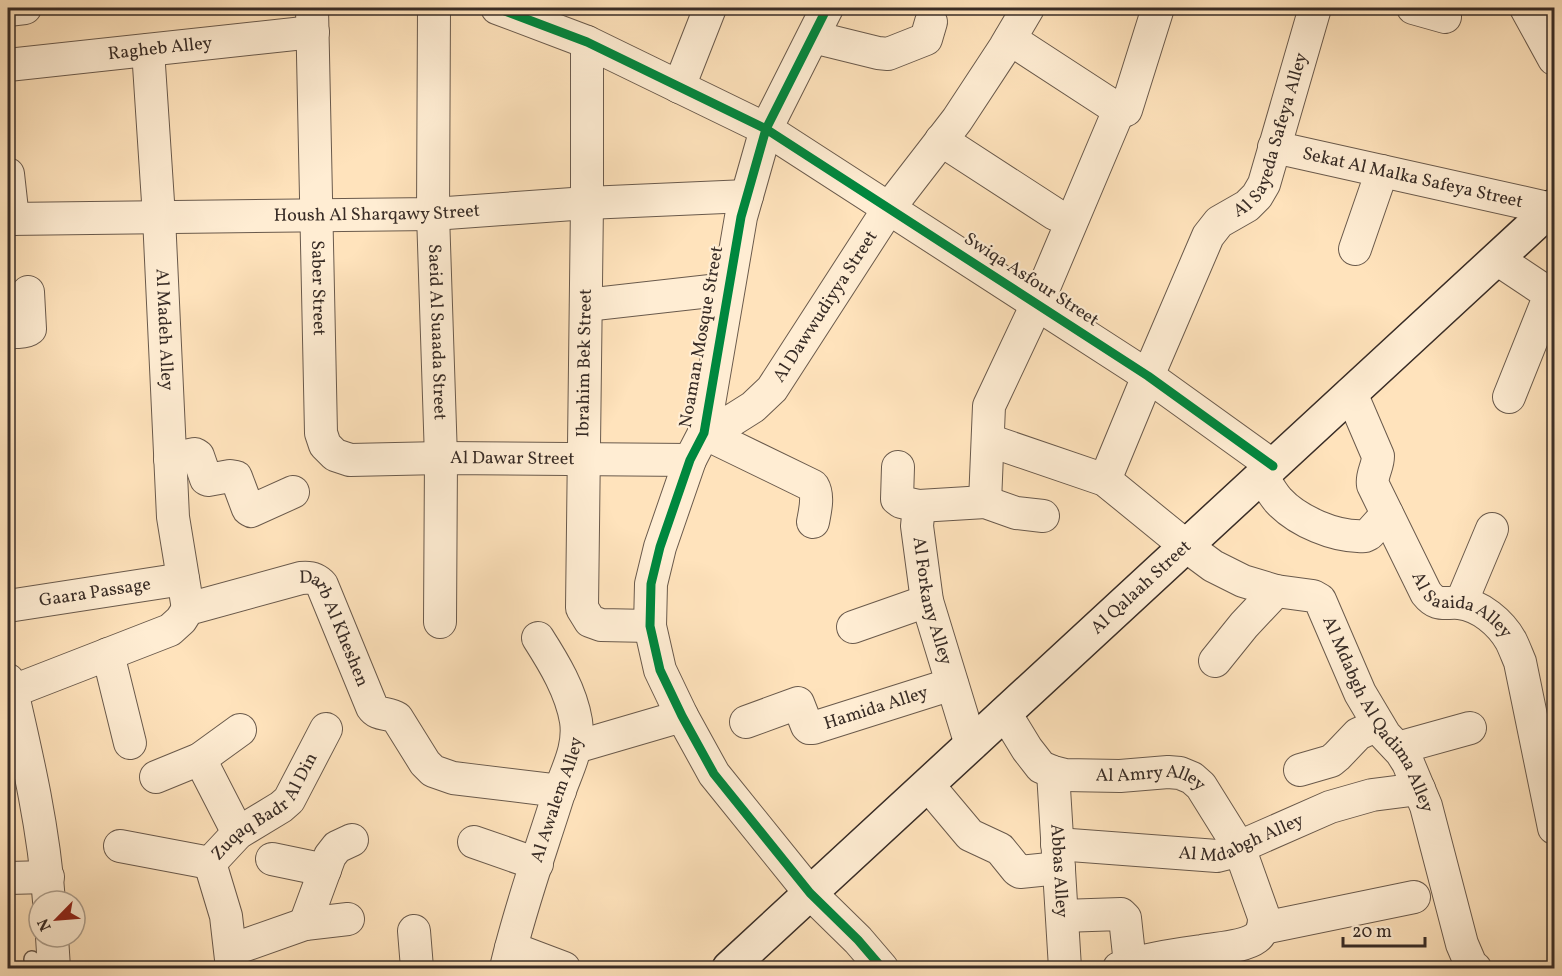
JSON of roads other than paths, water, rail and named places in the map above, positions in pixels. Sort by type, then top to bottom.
[{"type":"main road","name":"Al Qalaah Street","points":[[729,969],[1553,207]]},
{"type":"street","points":[[8,10],[25,8]]},
{"type":"street","name":"Saeid Al Suaada Street","points":[[435,8],[433,214],[441,458],[440,622]]},
{"type":"street","name":"Swiqa Asfour Street","points":[[497,8],[587,42],[766,129],[1148,376],[1267,471]]},
{"type":"street","points":[[679,87],[710,8]]},
{"type":"street","name":"Noaman Mosque Street","points":[[827,8],[766,129],[741,217],[697,446],[660,547],[651,584],[650,626],[660,670],[714,774],[810,894],[858,940],[882,969]]},
{"type":"street","name":"Al Dawwudiyya Street","points":[[697,446],[753,407],[772,389],[889,208],[957,120],[1028,8]]},
{"type":"street","points":[[1010,39],[1123,111],[1126,110],[1158,8]]},
{"type":"street","name":"Al Sayeda Safeya Alley","points":[[1105,480],[1208,237],[1220,222],[1247,206],[1264,184],[1316,8]]},
{"type":"street","points":[[1413,8],[1445,18]]},
{"type":"street","points":[[1526,8],[1554,59]]},
{"type":"street","name":"Ragheb Alley","points":[[8,65],[148,50],[313,20]]},
{"type":"street","name":"Saber Street","points":[[313,20],[321,433],[325,445],[335,455]]},
{"type":"street","points":[[813,37],[888,54],[926,39],[931,22]]},
{"type":"street","name":"Ibrahim Bek Street","points":[[587,42],[582,608],[590,621],[601,625],[650,626]]},
{"type":"street","name":"Al Madeh Alley","points":[[148,50],[159,217],[173,517],[185,594]]},
{"type":"street","points":[[985,502],[989,406],[1037,304],[1119,110]]},
{"type":"street","points":[[941,140],[1055,214]]},
{"type":"street","name":"Sekat Al Malka Safeya Street","points":[[1274,147],[1553,207]]},
{"type":"street","points":[[1355,249],[1382,171]]},
{"type":"street","points":[[8,174],[10,219]]},
{"type":"street","name":"Housh Al Sharqawy Street","points":[[10,219],[433,214],[587,203],[747,196]]},
{"type":"street","points":[[1497,260],[1545,291],[1549,297],[1509,398]]},
{"type":"street","points":[[586,305],[728,289]]},
{"type":"street","points":[[8,334],[30,329],[28,292]]},
{"type":"street","name":"Al Saaida Alley","points":[[1352,393],[1378,456],[1377,467],[1372,475],[1373,485],[1430,598],[1440,603],[1461,603],[1480,610],[1493,620],[1510,639],[1520,662],[1554,828]]},
{"type":"street","points":[[988,440],[1105,480]]},
{"type":"street","points":[[697,446],[813,486],[816,495],[813,522]]},
{"type":"street","name":"Al Dawar Street","points":[[335,455],[350,460],[583,459],[697,446]]},
{"type":"street","points":[[170,459],[195,454],[208,480],[236,477],[251,512],[293,492]]},
{"type":"street","points":[[898,467],[897,499],[901,502],[918,506],[985,502],[1016,513],[1043,516]]},
{"type":"street","points":[[1267,471],[1279,501],[1302,519],[1328,531],[1365,536],[1387,514]]},
{"type":"street","name":"Al Mdabgh Al Qadima Alley","points":[[1105,480],[1214,566],[1243,581],[1276,591],[1313,596],[1320,600],[1360,693],[1384,735],[1398,748],[1408,763],[1419,789],[1426,806],[1462,944],[1474,969]]},
{"type":"street","name":"Al Forkany Alley","points":[[918,506],[917,526],[927,601],[971,745]]},
{"type":"street","points":[[1461,603],[1492,529]]},
{"type":"street","name":"Darb Al Kheshen","points":[[185,594],[301,578],[318,580],[372,707],[380,714],[397,718],[424,763],[433,771],[453,778],[560,791]]},
{"type":"street","points":[[1215,662],[1244,625],[1276,591]]},
{"type":"street","points":[[8,878],[49,889],[32,781],[9,688],[170,630],[180,620],[185,594]]},
{"type":"street","name":"Gaara Passage","points":[[8,606],[185,594]]},
{"type":"street","points":[[853,627],[927,601]]},
{"type":"street","name":"Al Awalem Alley","points":[[508,958],[576,747],[576,723],[570,699],[549,655],[538,638]]},
{"type":"street","points":[[108,654],[130,743]]},
{"type":"street","name":"Hamida Alley","points":[[746,722],[798,703],[807,726],[813,728],[952,684]]},
{"type":"street","points":[[1005,713],[1041,767],[1053,772]]},
{"type":"street","points":[[576,747],[682,716]]},
{"type":"street","points":[[1300,770],[1330,761],[1358,734],[1378,725]]},
{"type":"street","points":[[1398,748],[1470,728]]},
{"type":"street","name":"Zuqaq Badr Al Din","points":[[120,846],[210,863],[238,833],[289,800],[326,729]]},
{"type":"street","points":[[156,777],[200,759],[240,730]]},
{"type":"street","points":[[200,759],[238,833]]},
{"type":"street","name":"Al Amry Alley","points":[[1053,772],[1065,775],[1119,776],[1168,771],[1192,778],[1201,786],[1239,847],[1264,916],[1263,928]]},
{"type":"street","name":"Abbas Alley","points":[[1053,772],[1065,969]]},
{"type":"street","name":"Al Mdabgh Alley","points":[[928,784],[970,835],[1000,849],[1020,872],[1058,856],[1217,856],[1229,853],[1330,807],[1372,795],[1419,789]]},
{"type":"street","points":[[305,924],[330,856],[334,850],[352,840]]},
{"type":"street","points":[[474,842],[537,864]]},
{"type":"street","points":[[272,859],[325,870]]},
{"type":"street","points":[[210,863],[226,916],[231,959],[305,924],[348,919]]},
{"type":"street","points":[[1062,916],[1121,914],[1125,918],[1125,967],[1182,954],[1241,945],[1257,938],[1263,928],[1414,897]]},
{"type":"street","points":[[414,931],[417,969]]},
{"type":"street","points":[[508,958],[564,969]]}]
